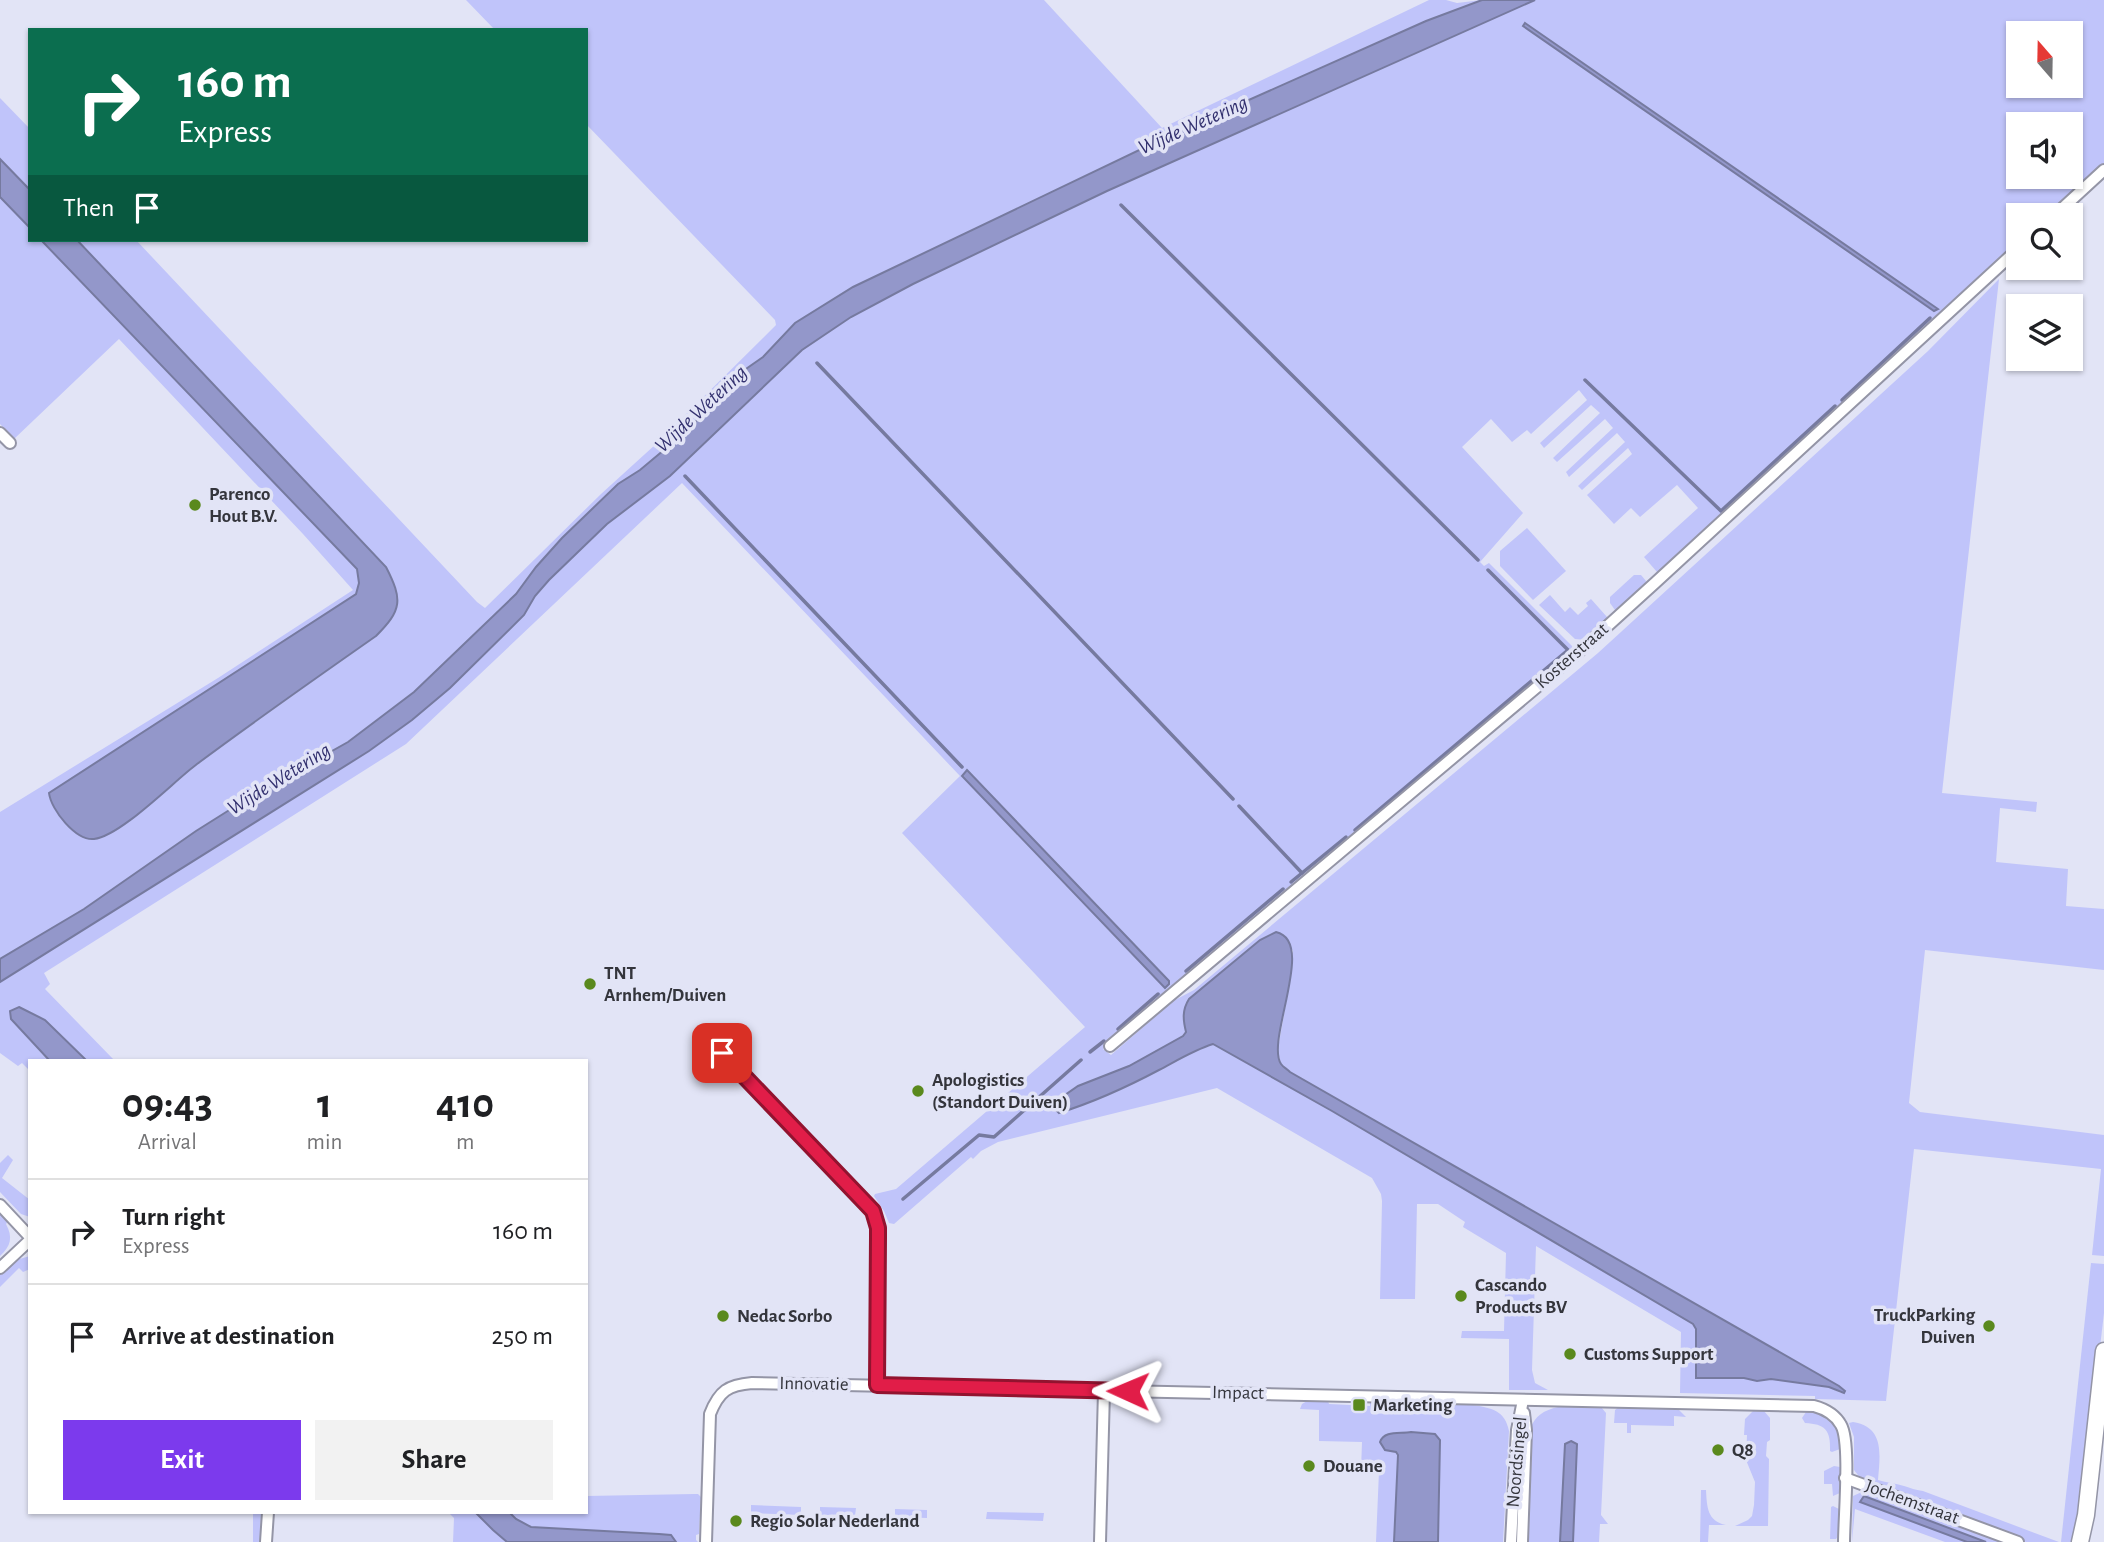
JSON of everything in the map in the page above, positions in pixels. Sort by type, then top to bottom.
[{"type":"street","points":[[2068,203],[2104,170]]},
{"type":"street","name":"Kosterstraat","points":[[1110,1046],[1581,650],[2006,260]]},
{"type":"street","points":[[0,433],[10,443]]},
{"type":"street","points":[[722,1053],[873,1211],[878,1228],[877,1385]]},
{"type":"street","points":[[0,1205],[28,1236]]},
{"type":"street","points":[[0,1268],[28,1240]]},
{"type":"street","points":[[2080,1542],[2086,1515],[2104,1351]]},
{"type":"street","name":"Innovatie","points":[[706,1542],[709,1414],[715,1400],[725,1390],[738,1385],[877,1385],[1104,1391]]},
{"type":"street","points":[[1100,1542],[1104,1391]]},
{"type":"street","name":"Impact","points":[[1104,1391],[1523,1400]]},
{"type":"street","points":[[1523,1400],[1814,1406],[1829,1412],[1842,1428],[1846,1440],[1844,1542]]},
{"type":"street","name":"Noordsingel","points":[[1511,1542],[1517,1430],[1523,1400]]},
{"type":"street","name":"Noordsingel","points":[[1522,1542],[1526,1430],[1523,1400]]},
{"type":"street","name":"Jochemstraat","points":[[1845,1478],[2018,1542]]},
{"type":"street","points":[[267,1542],[268,1514]]},
{"type":"shaded area","points":[[466,0],[1044,0],[1162,128],[1429,0],[1457,3],[1482,0],[1426,21],[1113,164],[853,287],[795,323],[763,357],[743,371],[714,400],[689,429],[640,470],[618,484],[562,538],[516,594],[414,692],[348,742],[250,797],[84,909],[0,959],[0,812],[218,678],[353,590],[119,339],[14,439],[0,424],[0,197],[28,226],[28,242],[43,242],[357,569],[357,594],[118,828],[195,765],[376,636],[391,619],[397,596],[386,567],[79,242],[138,242],[485,608],[776,325],[775,320],[588,126],[588,28],[493,28]]},
{"type":"shaded area","points":[[1535,0],[2104,0],[2104,166],[2083,185],[2083,112],[2006,112],[2006,189],[2079,189],[2064,203],[2006,203],[2006,257],[1664,572],[1657,572],[1644,557],[1698,508],[1677,485],[1640,517],[1631,508],[1614,524],[1587,495],[1632,454],[1628,448],[1582,490],[1578,486],[1625,442],[1617,433],[1569,477],[1566,472],[1613,428],[1605,419],[1557,462],[1553,458],[1600,413],[1591,405],[1544,448],[1540,443],[1587,400],[1579,390],[1531,434],[1527,430],[1512,442],[1491,419],[1462,447],[1523,513],[1480,562],[1484,566],[1489,563],[1572,646],[1574,653],[1103,1049],[1111,1055],[1173,1001],[1194,990],[1598,653],[1928,351],[1999,279],[1942,793],[2037,802],[2036,812],[2000,808],[1996,862],[2068,869],[2066,906],[2104,909],[2104,970],[1925,950],[1909,1103],[1920,1112],[2104,1135],[2104,1256],[2092,1255],[2101,1169],[1914,1149],[1886,1401],[1815,1399],[1815,1396],[1680,1393],[1681,1332],[1536,1246],[1532,1370],[1535,1383],[1548,1390],[1509,1390],[1509,1339],[1461,1338],[1462,1331],[1504,1331],[1506,1253],[1463,1227],[1465,1222],[1438,1204],[1417,1204],[1415,1299],[1380,1299],[1382,1201],[1372,1178],[1217,1088],[998,1142],[981,1151],[973,1159],[971,1157],[894,1224],[889,1223],[875,1194],[896,1189],[1085,1027],[902,833],[960,776],[682,483],[406,744],[44,973],[50,984],[45,989],[113,1059],[80,1059],[12,1009],[10,1013],[51,1059],[28,1059],[28,1069],[22,1063],[18,1066],[0,1053],[0,982],[369,751],[412,720],[450,688],[524,615],[549,580],[607,524],[670,476],[802,350],[851,317],[913,284],[1107,191]],"holes":[[[1276,932],[1283,934],[1293,951],[1278,1048],[1281,1064],[1290,1072],[1839,1386],[1841,1393],[1829,1387],[1771,1379],[1757,1381],[1744,1378],[1696,1378],[1696,1329],[1693,1324],[1332,1111],[1213,1044],[1187,1036],[1185,1028],[1269,935]]]},
{"type":"shaded area","points":[[0,98],[28,127],[28,188],[0,159]]},
{"type":"shaded area","points":[[1527,528],[1566,571],[1533,600],[1500,566],[1500,551]]},
{"type":"shaded area","points":[[1634,575],[1641,575],[1646,581],[1645,587],[1620,609],[1615,610],[1610,603],[1610,597]]},
{"type":"shaded area","points":[[1550,595],[1565,612],[1570,607],[1578,615],[1591,599],[1607,617],[1607,621],[1586,640],[1575,639],[1539,605]]},
{"type":"shaded area","points":[[8,1155],[13,1160],[2,1178],[28,1198],[28,1216],[21,1214],[0,1192],[0,1163]]},
{"type":"shaded area","points":[[0,1213],[8,1221],[6,1224],[10,1237],[7,1249],[0,1256]]},
{"type":"shaded area","points":[[28,1257],[28,1270],[23,1272],[19,1268],[0,1287],[0,1275],[16,1260]]},
{"type":"shaded area","points":[[2091,1263],[2104,1264],[2104,1313],[2076,1542],[2061,1542]]},
{"type":"shaded area","points":[[1307,1401],[1370,1406],[1370,1403],[1473,1405],[1501,1414],[1509,1431],[1503,1542],[1376,1542],[1379,1471],[1361,1470],[1362,1442],[1319,1441],[1319,1410],[1300,1409]]},
{"type":"shaded area","points":[[1558,1407],[1601,1407],[1606,1413],[1601,1515],[1608,1524],[1600,1524],[1599,1542],[1529,1542],[1530,1429],[1541,1414]]},
{"type":"shaded area","points":[[1619,1407],[1678,1409],[1686,1417],[1674,1416],[1674,1426],[1631,1425],[1631,1433],[1627,1433],[1627,1423],[1614,1423],[1615,1410]]},
{"type":"shaded area","points":[[1754,1410],[1763,1410],[1770,1418],[1770,1440],[1767,1442],[1766,1456],[1769,1459],[1768,1526],[1735,1526],[1752,1516],[1754,1505],[1755,1482],[1746,1460],[1747,1435],[1744,1435],[1745,1419]]},
{"type":"shaded area","points":[[1806,1412],[1821,1415],[1832,1422],[1838,1434],[1840,1449],[1830,1451],[1828,1433],[1822,1427],[1805,1423],[1802,1418]]},
{"type":"shaded area","points":[[1853,1422],[1871,1430],[1875,1436],[1879,1452],[1878,1480],[1923,1491],[2059,1542],[2026,1542],[1861,1479],[1854,1470],[1854,1437],[1849,1423]]},
{"type":"shaded area","points":[[1834,1466],[1840,1467],[1840,1493],[1833,1496],[1832,1484],[1824,1484],[1824,1471]]},
{"type":"shaded area","points":[[1701,1490],[1706,1490],[1712,1517],[1726,1525],[1709,1525],[1708,1542],[1700,1542]]},
{"type":"shaded area","points":[[1864,1491],[2011,1542],[1945,1542],[1855,1509],[1852,1542],[1853,1496]]},
{"type":"shaded area","points":[[698,1494],[701,1497],[699,1534],[696,1535],[698,1542],[656,1542],[527,1527],[509,1514],[588,1514],[588,1496]]},
{"type":"shaded area","points":[[751,1505],[801,1507],[801,1515],[751,1513]]},
{"type":"shaded area","points":[[820,1507],[856,1508],[855,1516],[820,1515]]},
{"type":"shaded area","points":[[1831,1507],[1839,1509],[1839,1535],[1836,1539],[1830,1539]]},
{"type":"shaded area","points":[[895,1509],[927,1510],[927,1518],[895,1517]]},
{"type":"shaded area","points":[[987,1512],[1044,1513],[1043,1521],[986,1519]]},
{"type":"shaded area","points":[[253,1514],[261,1514],[260,1542],[253,1542]]},
{"type":"shaded area","points":[[450,1514],[480,1514],[511,1542],[453,1542],[454,1518]]},
{"type":"water","name":"Wijde Wetering","points":[[1482,0],[1535,0],[1107,191],[913,284],[851,317],[802,350],[670,476],[607,524],[549,580],[524,615],[450,688],[412,720],[369,751],[0,982],[0,959],[84,909],[250,797],[348,742],[414,692],[516,594],[562,538],[618,484],[640,470],[689,429],[743,371],[763,357],[795,323],[853,287],[1179,131],[1426,21]]},
{"type":"water","points":[[1525,23],[1938,309],[1934,311],[1523,26]]},
{"type":"water","points":[[0,159],[28,188],[28,226],[0,197]]},
{"type":"water","points":[[43,242],[79,242],[386,567],[397,596],[391,619],[376,636],[197,764],[132,818],[105,836],[94,839],[72,830],[54,808],[49,793],[356,594],[359,583],[357,569]]},
{"type":"water","points":[[967,770],[1169,981],[1165,988],[962,776]]},
{"type":"water","points":[[1276,932],[1287,939],[1292,953],[1278,1052],[1281,1064],[1290,1072],[1839,1386],[1844,1393],[1829,1387],[1771,1379],[1757,1381],[1744,1378],[1696,1378],[1696,1329],[1693,1324],[1213,1044],[1098,1099],[1059,1113],[1056,1110],[1055,1102],[1078,1086],[1129,1066],[1183,1036],[1186,1032],[1184,1011],[1189,999],[1260,940]]},
{"type":"water","points":[[19,1007],[45,1020],[85,1059],[48,1059],[11,1019],[10,1011]]},
{"type":"water","points":[[1389,1434],[1435,1434],[1440,1440],[1438,1542],[1394,1542],[1398,1455],[1385,1450],[1380,1442]]},
{"type":"water","points":[[1571,1441],[1577,1444],[1573,1542],[1560,1542],[1565,1444]]},
{"type":"water","points":[[1864,1496],[1986,1542],[1967,1542],[1860,1502]]},
{"type":"water","points":[[477,1514],[511,1514],[531,1527],[671,1535],[676,1542],[507,1542]]},
{"type":"waterway","points":[[1121,205],[1478,560]]},
{"type":"waterway","points":[[1842,400],[1930,318]]},
{"type":"waterway","points":[[817,363],[1233,799]]},
{"type":"waterway","points":[[1585,380],[1721,511],[1835,406]]},
{"type":"waterway","points":[[685,476],[962,767]]},
{"type":"waterway","points":[[1355,830],[1568,650],[1488,570]]},
{"type":"waterway","points":[[1239,806],[1302,873]]},
{"type":"waterway","points":[[1291,882],[1346,837]]},
{"type":"waterway","points":[[1186,971],[1283,889]]},
{"type":"waterway","points":[[1118,1029],[1158,994]]},
{"type":"waterway","points":[[1090,1052],[1104,1041]]},
{"type":"waterway","points":[[903,1199],[979,1135],[994,1137],[1081,1060]]},
{"type":"place","name":"Parenco Hout B.V.","points":[[195,505]]},
{"type":"place","name":"TNT Arnhem/Duiven","points":[[590,984]]},
{"type":"place","name":"Apologistics (Standort Duiven)","points":[[918,1091]]},
{"type":"place","name":"Cascando Products BV","points":[[1461,1296]]},
{"type":"place","name":"Nedac Sorbo","points":[[723,1316]]},
{"type":"place","name":"TruckParking Duiven","points":[[1989,1326]]},
{"type":"place","name":"Customs Support","points":[[1570,1354]]},
{"type":"place","name":"Marketing","points":[[1359,1405]]},
{"type":"place","name":"Q8","points":[[1718,1450]]},
{"type":"place","name":"Douane","points":[[1309,1466]]},
{"type":"place","name":"Regio Solar Nederland","points":[[736,1521]]},
{"type":"route","points":[[722,1053],[873,1211],[878,1228],[877,1385],[1128,1391]]}]
